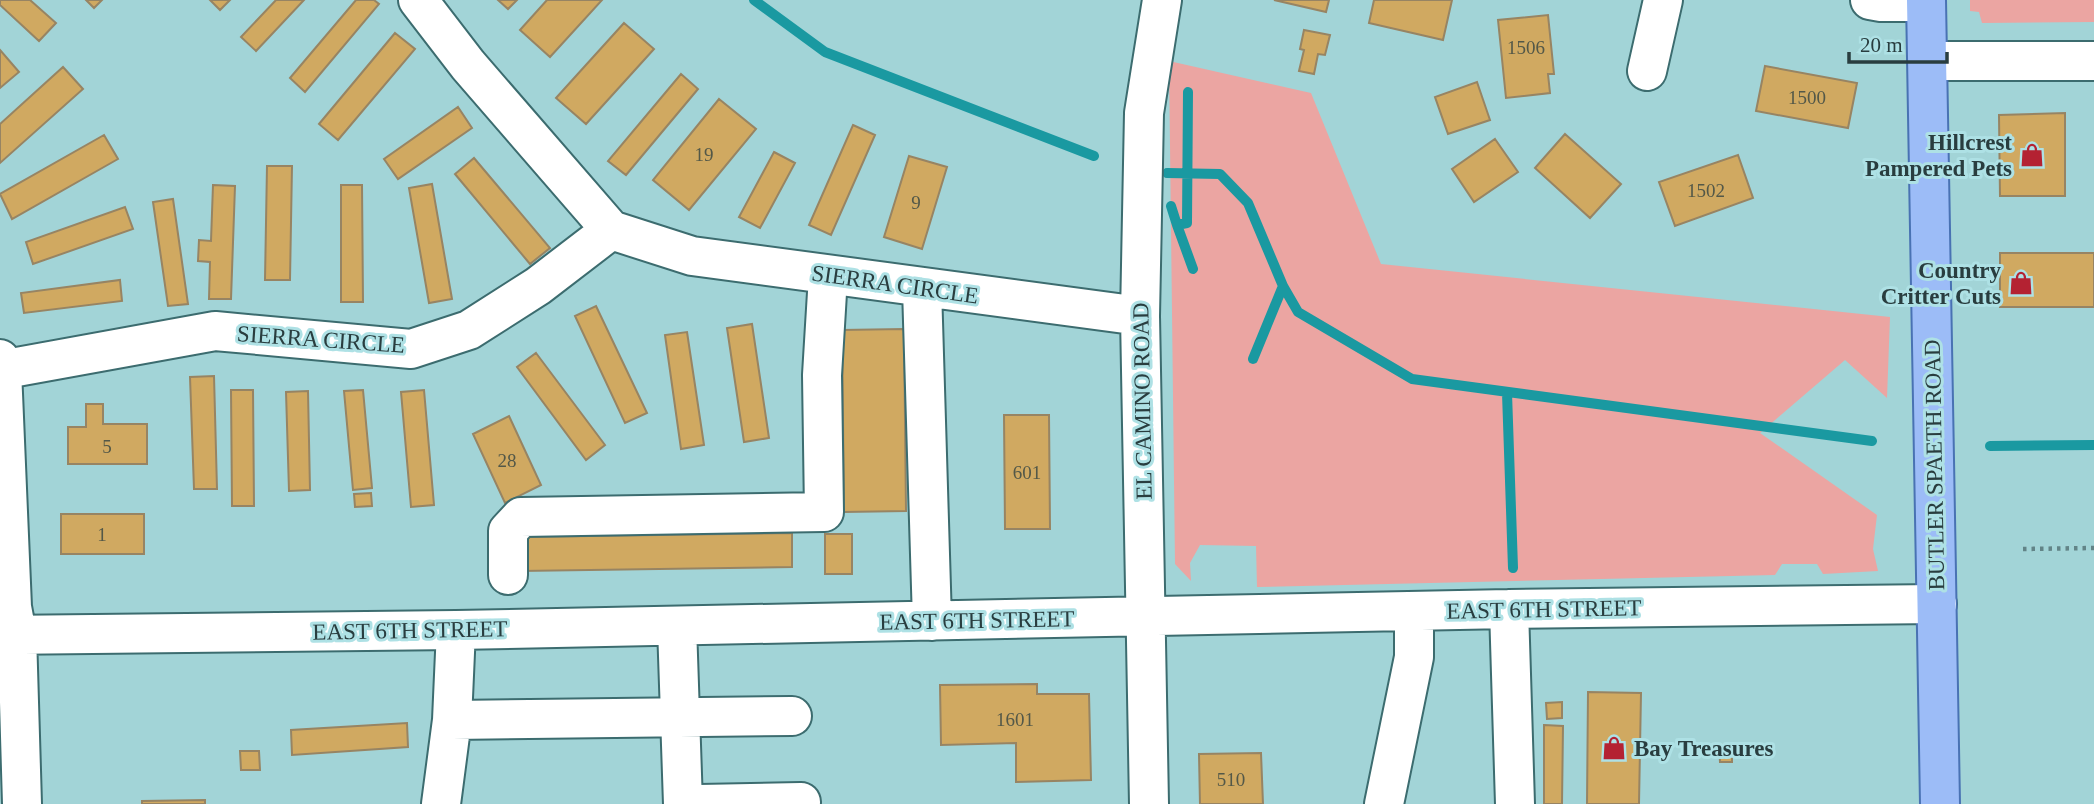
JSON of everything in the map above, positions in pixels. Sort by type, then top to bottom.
[{"type":"main road","name":"BUTLER SPAETH ROAD","points":[[1926,1],[1940,804]]},
{"type":"street","points":[[418,0],[468,65],[611,230]]},
{"type":"street","name":"EL CAMINO ROAD","points":[[1149,804],[1140,316],[1144,114],[1162,0]]},
{"type":"street","points":[[1647,71],[1663,0]]},
{"type":"street","points":[[1870,0],[1926,1]]},
{"type":"street","points":[[1928,61],[2094,61]]},
{"type":"street","name":"SIERRA CIRCLE","points":[[1,366],[215,331],[411,348],[469,330],[538,285],[611,230],[692,257],[1140,316]]},
{"type":"street","points":[[508,575],[508,531],[520,517],[824,512],[822,375],[828,276]]},
{"type":"street","points":[[922,288],[932,621]]},
{"type":"street","points":[[1,366],[12,607],[9,635],[22,804]]},
{"type":"street","name":"EAST 6TH STREET","points":[[9,635],[456,630],[1509,609],[1937,604]]},
{"type":"street","points":[[1509,609],[1515,804]]},
{"type":"street","points":[[1384,804],[1414,657],[1414,611]]},
{"type":"street","points":[[677,626],[683,804]]},
{"type":"street","points":[[441,804],[452,720],[456,630]]},
{"type":"street","points":[[452,720],[792,716]]},
{"type":"street","points":[[699,804],[801,802]]},
{"type":"path","points":[[2023,549],[2094,548]]},
{"type":"shaded area","points":[[1970,0],[2094,0],[2094,22],[1982,23],[1979,12],[1970,11]]},
{"type":"shaded area","points":[[1169,61],[1311,93],[1381,264],[1890,317],[1887,398],[1845,360],[1760,433],[1877,515],[1873,549],[1878,571],[1823,574],[1817,564],[1782,564],[1775,575],[1257,587],[1256,546],[1200,545],[1190,563],[1191,581],[1175,564]]},
{"type":"building","points":[[0,0],[30,0],[56,23],[39,41],[0,5]]},
{"type":"building","points":[[86,0],[102,0],[94,8]]},
{"type":"building","points":[[210,0],[230,0],[220,10]]},
{"type":"building","points":[[276,0],[304,0],[256,51],[241,37]]},
{"type":"building","points":[[356,0],[374,0],[379,4],[305,92],[290,78]]},
{"type":"building","points":[[498,0],[517,0],[508,9]]},
{"type":"building","points":[[547,0],[602,0],[550,57],[520,30]]},
{"type":"building","points":[[1274,0],[1329,0],[1326,12]]},
{"type":"building","points":[[1374,0],[1452,0],[1443,40],[1369,23]]},
{"type":"building","points":[[1548,15],[1554,74],[1548,74],[1550,93],[1506,98],[1498,20]]},
{"type":"building","points":[[624,23],[654,49],[586,124],[556,98]]},
{"type":"building","points":[[1304,30],[1330,35],[1325,55],[1318,54],[1314,74],[1299,71],[1304,50],[1300,49]]},
{"type":"building","points":[[395,33],[415,49],[338,140],[319,124]]},
{"type":"building","points":[[0,50],[19,72],[0,88]]},
{"type":"building","points":[[1765,66],[1857,83],[1848,128],[1756,111]]},
{"type":"building","points":[[63,67],[83,89],[0,163],[0,124]]},
{"type":"building","points":[[681,74],[698,89],[626,175],[608,161]]},
{"type":"building","points":[[1477,82],[1490,120],[1448,134],[1435,97]]},
{"type":"building","points":[[719,99],[756,129],[689,210],[653,180]]},
{"type":"building","points":[[458,107],[472,128],[398,179],[384,159]]},
{"type":"building","name":"Hillcrest Pampered Pets","points":[[2065,113],[2065,196],[2000,196],[1999,115]]},
{"type":"building","points":[[853,125],[875,135],[831,235],[809,225]]},
{"type":"building","points":[[1565,134],[1621,184],[1590,218],[1535,168]]},
{"type":"building","points":[[104,135],[118,159],[12,219],[0,194]]},
{"type":"building","points":[[1495,139],[1518,172],[1474,202],[1452,169]]},
{"type":"building","points":[[774,152],[795,163],[760,228],[739,217]]},
{"type":"building","points":[[1738,155],[1753,198],[1675,226],[1659,182]]},
{"type":"building","points":[[909,156],[947,167],[922,249],[884,237]]},
{"type":"building","points":[[474,158],[550,248],[530,264],[455,174]]},
{"type":"building","points":[[267,166],[292,166],[290,280],[265,280]]},
{"type":"building","points":[[432,184],[452,299],[429,303],[409,188]]},
{"type":"building","points":[[213,185],[235,186],[231,299],[209,299],[210,262],[198,261],[199,240],[211,241]]},
{"type":"building","points":[[341,185],[362,185],[363,302],[341,302]]},
{"type":"building","points":[[173,199],[188,304],[168,306],[153,202]]},
{"type":"building","points":[[125,207],[133,229],[33,264],[26,242]]},
{"type":"building","points":[[2000,253],[2094,253],[2094,307],[2000,307]]},
{"type":"building","points":[[120,280],[122,301],[24,313],[21,293]]},
{"type":"building","points":[[596,306],[647,413],[625,423],[575,316]]},
{"type":"building","points":[[752,324],[769,438],[744,442],[727,328]]},
{"type":"building","points":[[904,329],[906,511],[844,512],[842,330]]},
{"type":"building","points":[[687,332],[704,445],[681,449],[665,335]]},
{"type":"building","points":[[536,353],[605,445],[586,460],[517,367]]},
{"type":"building","points":[[214,376],[217,489],[194,489],[190,377]]},
{"type":"building","points":[[231,390],[253,390],[254,506],[232,506]]},
{"type":"building","points":[[363,390],[372,488],[353,490],[344,391]]},
{"type":"building","points":[[424,390],[434,505],[411,507],[401,392]]},
{"type":"building","points":[[308,391],[310,490],[289,491],[286,392]]},
{"type":"building","points":[[86,404],[103,404],[103,424],[147,424],[147,464],[68,464],[68,427],[86,427]]},
{"type":"building","points":[[1004,415],[1049,415],[1050,529],[1005,529]]},
{"type":"building","points":[[509,416],[541,485],[505,503],[473,434]]},
{"type":"building","points":[[371,493],[372,506],[355,507],[354,494]]},
{"type":"building","points":[[61,514],[144,514],[144,554],[61,554]]},
{"type":"building","points":[[792,533],[792,567],[520,571],[520,537]]},
{"type":"building","points":[[825,534],[852,534],[852,574],[825,574]]},
{"type":"building","points":[[1037,684],[1037,694],[1089,694],[1091,780],[1016,782],[1016,743],[941,745],[940,685]]},
{"type":"building","name":"Bay Treasures","points":[[1588,692],[1641,693],[1639,804],[1587,804]]},
{"type":"building","points":[[1562,702],[1562,718],[1547,719],[1546,703]]},
{"type":"building","points":[[407,723],[408,747],[292,755],[291,730]]},
{"type":"building","points":[[1544,725],[1563,726],[1562,804],[1544,804]]},
{"type":"building","points":[[1732,744],[1732,762],[1720,762],[1719,745]]},
{"type":"building","points":[[240,751],[259,751],[260,770],[241,770]]},
{"type":"building","points":[[1261,753],[1263,804],[1200,804],[1199,754]]},
{"type":"building","points":[[205,800],[205,804],[142,804],[142,801]]},
{"type":"waterway","points":[[754,0],[825,52],[1094,156]]},
{"type":"waterway","points":[[1171,206],[1177,225],[1187,223],[1188,92]]},
{"type":"waterway","points":[[1167,173],[1220,174],[1248,203],[1283,286],[1298,312],[1412,379],[1872,441]]},
{"type":"waterway","points":[[1177,225],[1193,269]]},
{"type":"waterway","points":[[1253,359],[1283,286]]},
{"type":"waterway","points":[[1507,393],[1513,568]]},
{"type":"waterway","points":[[1990,446],[2094,445]]},
{"type":"place","name":"Hillcrest Pampered Pets","points":[[2032,155]]},
{"type":"place","name":"Country Critter Cuts","points":[[2021,283]]},
{"type":"place","name":"Bay Treasures","points":[[1614,748]]}]
